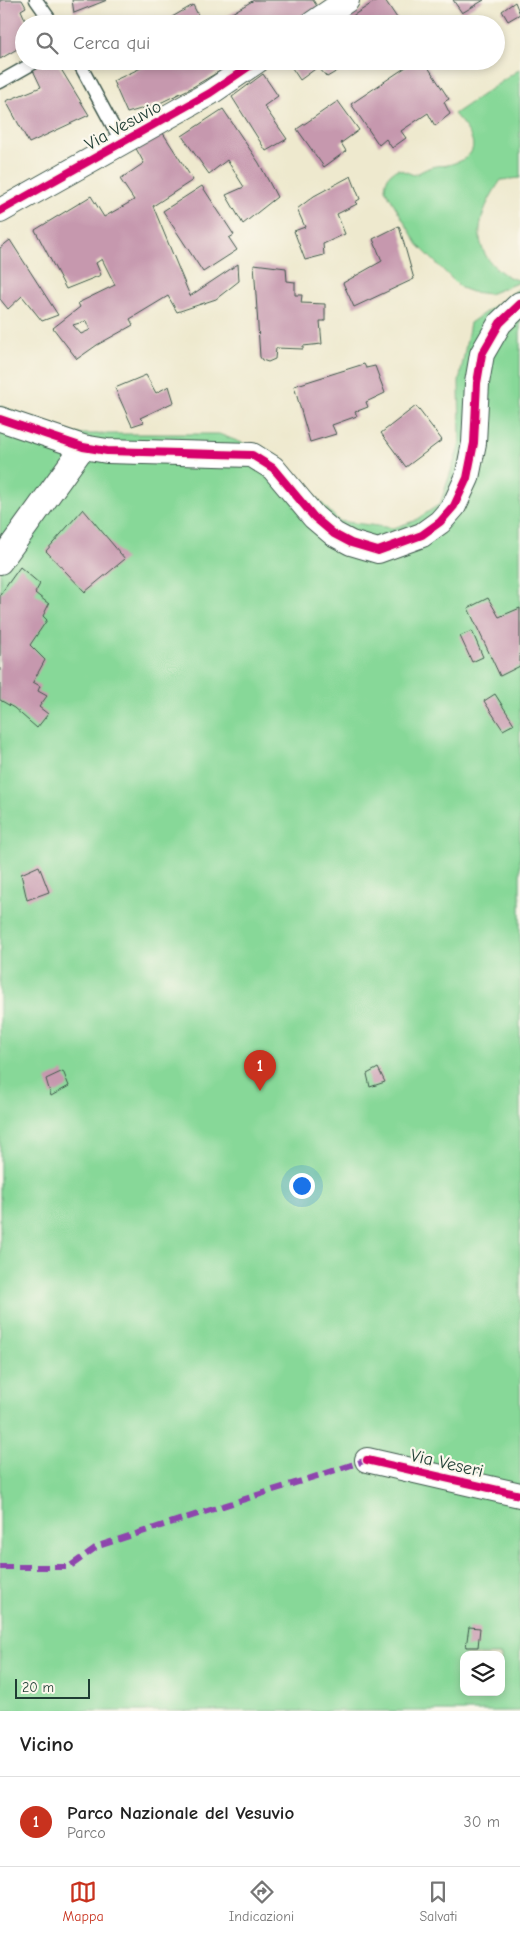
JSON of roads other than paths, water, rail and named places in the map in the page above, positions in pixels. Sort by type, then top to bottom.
[{"type":"street","points":[[325,15],[347,0]]},
{"type":"street","name":"Via Vesuvio","points":[[0,211],[210,93],[244,70]]},
{"type":"street","points":[[0,419],[83,447],[106,451],[252,455],[273,468],[314,517],[334,534],[352,543],[378,551],[422,535],[440,522],[454,506],[467,478],[474,443],[477,383],[482,354],[500,323],[520,304]]},
{"type":"street","points":[[0,562],[83,447]]},
{"type":"street","name":"Via Veseri","points":[[367,1460],[520,1495]]},
{"type":"lane","points":[[36,0],[47,15]]},
{"type":"lane","points":[[0,82],[21,70]]},
{"type":"lane","points":[[83,70],[122,143]]},
{"type":"place","name":"Parco Nazionale del Vesuvio","points":[[260,1091]]}]
